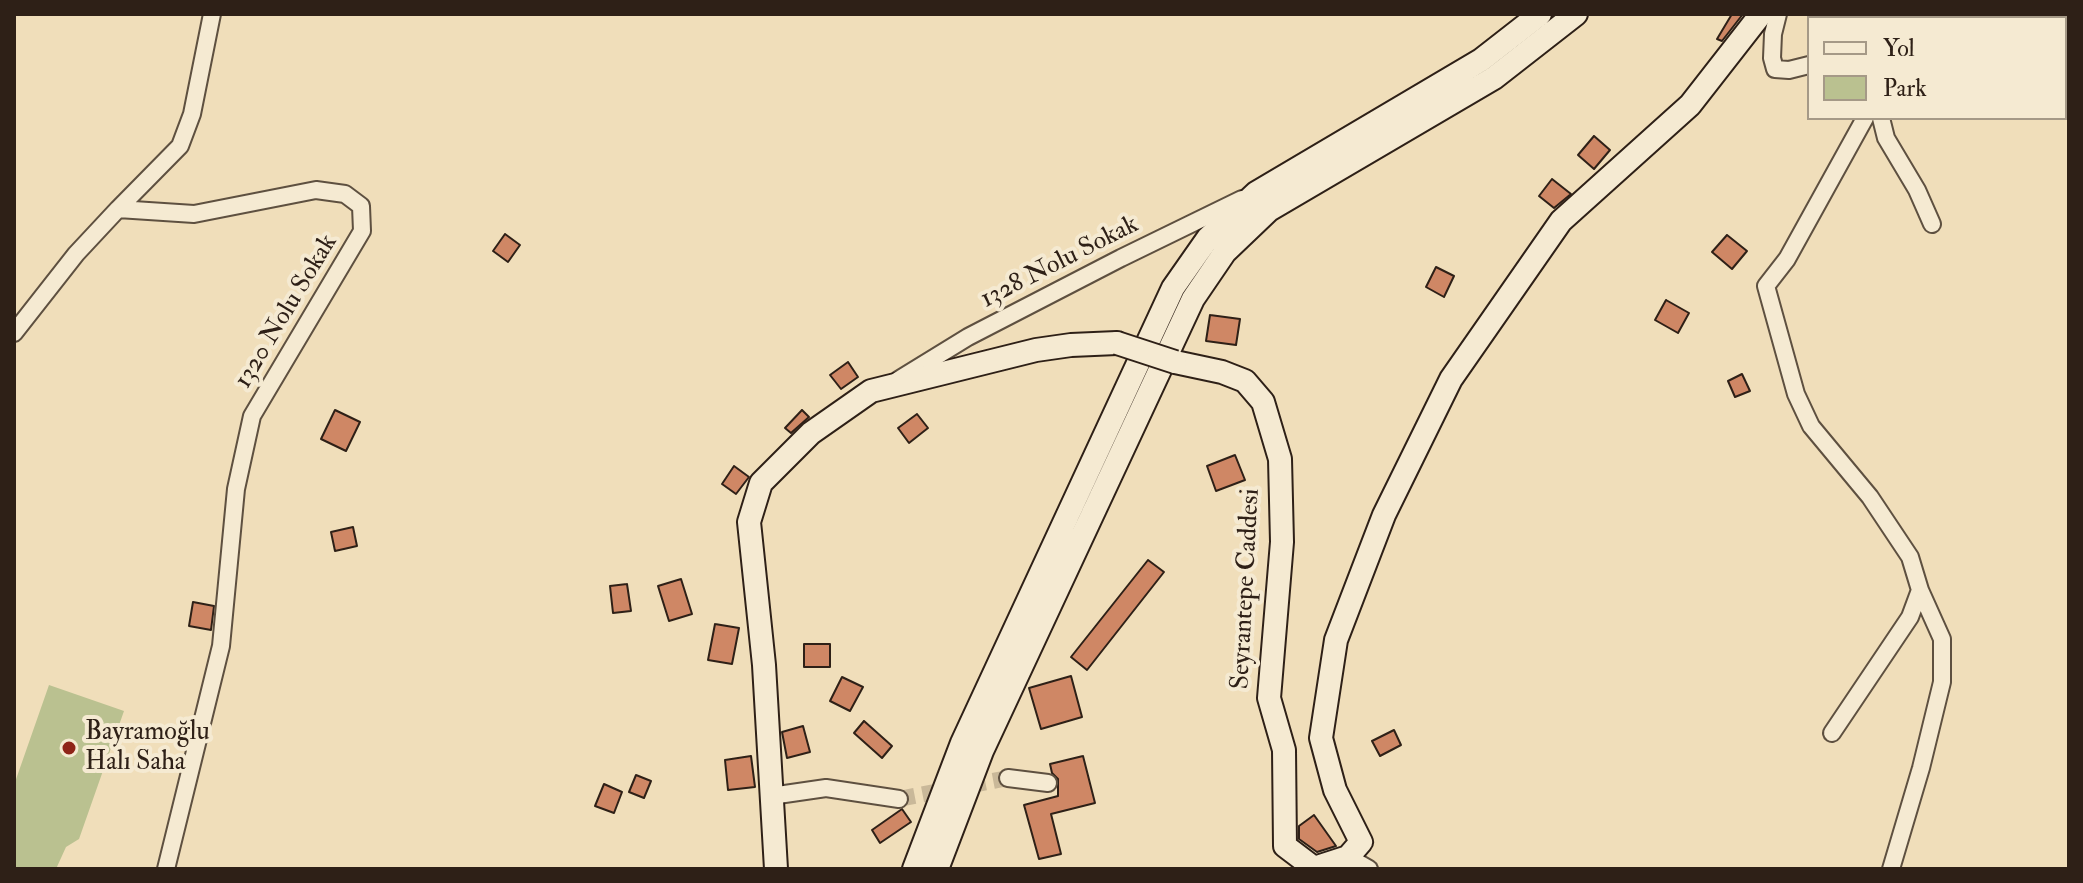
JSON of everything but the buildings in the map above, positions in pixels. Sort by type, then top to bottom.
[{"type":"street","points":[[14,333],[76,254],[180,146],[192,114],[212,14]]},
{"type":"street","points":[[914,869],[962,743],[1173,288],[1208,238],[1260,191],[1481,60],[1540,14]]},
{"type":"street","points":[[937,869],[982,751],[1166,356],[1193,299],[1225,252],[1269,210],[1494,78],[1576,14]]},
{"type":"street","points":[[1369,869],[1348,857],[1361,842],[1335,790],[1321,738],[1336,640],[1390,501],[1451,379],[1561,221],[1690,105],[1761,14]]},
{"type":"street","points":[[1778,14],[1773,34],[1775,69],[1789,70],[1807,66]]},
{"type":"street","points":[[1864,120],[1787,259],[1766,286],[1796,394],[1811,426],[1882,514],[1910,557],[1920,590],[1942,639],[1942,682],[1891,869]]},
{"type":"street","points":[[1882,120],[1886,138],[1917,190],[1932,224]]},
{"type":"street","name":"1320 Nolu Sokak","points":[[118,209],[194,214],[316,190],[345,194],[361,206],[362,231],[252,416],[236,489],[221,646],[167,864]]},
{"type":"street","name":"1328 Nolu Sokak","points":[[887,387],[968,337],[1260,191]]},
{"type":"street","name":"Seyrantepe Caddesi","points":[[776,869],[764,665],[749,522],[761,483],[811,433],[871,391],[1036,350],[1117,343],[1245,381],[1263,402],[1280,459],[1282,542],[1269,698],[1284,750],[1285,846],[1314,868],[1348,857]]},
{"type":"street","points":[[1832,733],[1910,617],[1920,590]]},
{"type":"street","points":[[1008,778],[1048,783]]},
{"type":"street","points":[[771,796],[826,788],[899,799]]},
{"type":"green space","name":"Bayramoğlu Halı Saha","points":[[49,685],[124,711],[79,839],[66,847],[56,869],[14,869],[14,785]]},
{"type":"tunnel","points":[[899,799],[1008,778]]},
{"type":"place","name":"Bayramoğlu Halı Saha","points":[[69,748]]}]
